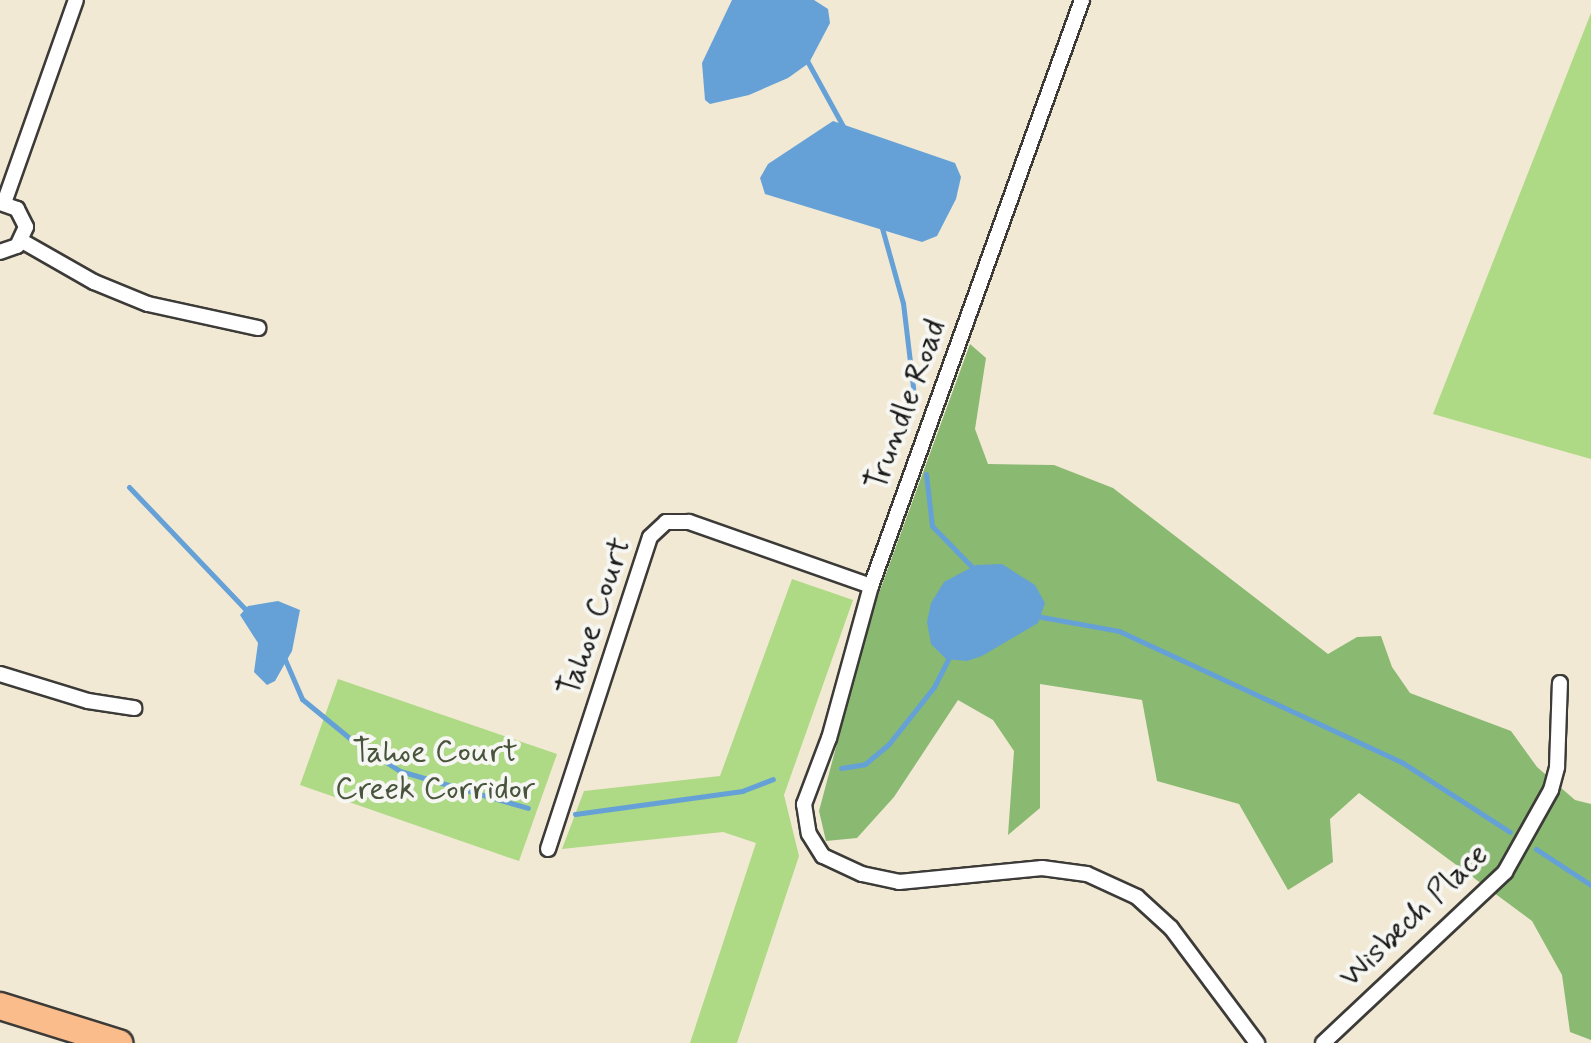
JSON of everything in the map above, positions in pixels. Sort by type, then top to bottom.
[{"type":"highway","points":[[0,1006],[119,1043]]},
{"type":"street","points":[[22,241],[25,220],[2,203],[76,0]]},
{"type":"street","name":"Trundle Road","points":[[1082,0],[871,586],[829,738],[804,804],[809,834],[823,856],[862,874],[899,882],[1042,868],[1087,874],[1137,897],[1171,928],[1257,1043]]},
{"type":"street","points":[[0,252],[22,241]]},
{"type":"street","points":[[22,241],[94,282],[148,304],[258,328]]},
{"type":"street","name":"Tahoe Court","points":[[548,849],[650,537],[666,522],[689,522],[871,586]]},
{"type":"street","points":[[0,674],[88,701],[134,708]]},
{"type":"street","name":"Wisbech Place","points":[[1323,1043],[1505,872],[1551,790],[1557,767],[1560,683]]},
{"type":"green space","points":[[1591,13],[1591,459],[1433,414]]},
{"type":"green space","points":[[970,344],[986,358],[975,429],[988,464],[1054,465],[1113,488],[1328,654],[1357,637],[1381,636],[1392,667],[1410,693],[1511,731],[1537,767],[1575,800],[1591,804],[1591,1040],[1570,1032],[1562,975],[1532,921],[1359,793],[1330,819],[1333,862],[1288,890],[1239,804],[1157,781],[1142,700],[1040,684],[1040,808],[1008,835],[1014,751],[993,720],[958,700],[894,797],[857,838],[826,841],[819,811],[872,612]]},
{"type":"green space","name":"Tahoe Court Creek Corridor","points":[[792,579],[853,600],[784,795],[799,856],[737,1043],[690,1043],[756,843],[723,832],[562,849],[584,791],[720,776]]},
{"type":"green space","name":"Tahoe Court Creek Corridor","points":[[338,679],[557,754],[519,861],[300,785]]},
{"type":"water","points":[[732,0],[814,0],[828,9],[830,23],[809,63],[788,78],[749,95],[710,104],[705,100],[702,63]]},
{"type":"water","points":[[833,121],[955,163],[961,177],[956,199],[937,236],[922,242],[765,194],[760,178],[768,164]]},
{"type":"water","points":[[1002,564],[1035,585],[1045,603],[1038,623],[982,656],[967,661],[946,659],[931,644],[927,622],[931,603],[944,582],[976,565]]},
{"type":"water","points":[[278,601],[300,610],[292,651],[275,681],[267,685],[254,672],[258,643],[240,615],[248,606]]},
{"type":"waterway","points":[[805,57],[843,126]]},
{"type":"waterway","points":[[882,228],[903,303],[915,403]]},
{"type":"waterway","points":[[926,474],[932,526],[976,571]]},
{"type":"waterway","points":[[129,487],[250,614]]},
{"type":"waterway","points":[[1036,616],[1119,631],[1403,763],[1510,832]]},
{"type":"waterway","points":[[283,655],[302,699],[352,740],[400,771],[528,808]]},
{"type":"waterway","points":[[841,768],[865,764],[888,745],[934,687],[950,656]]},
{"type":"waterway","points":[[575,814],[742,791],[773,779]]},
{"type":"waterway","points":[[1536,849],[1591,885]]}]
